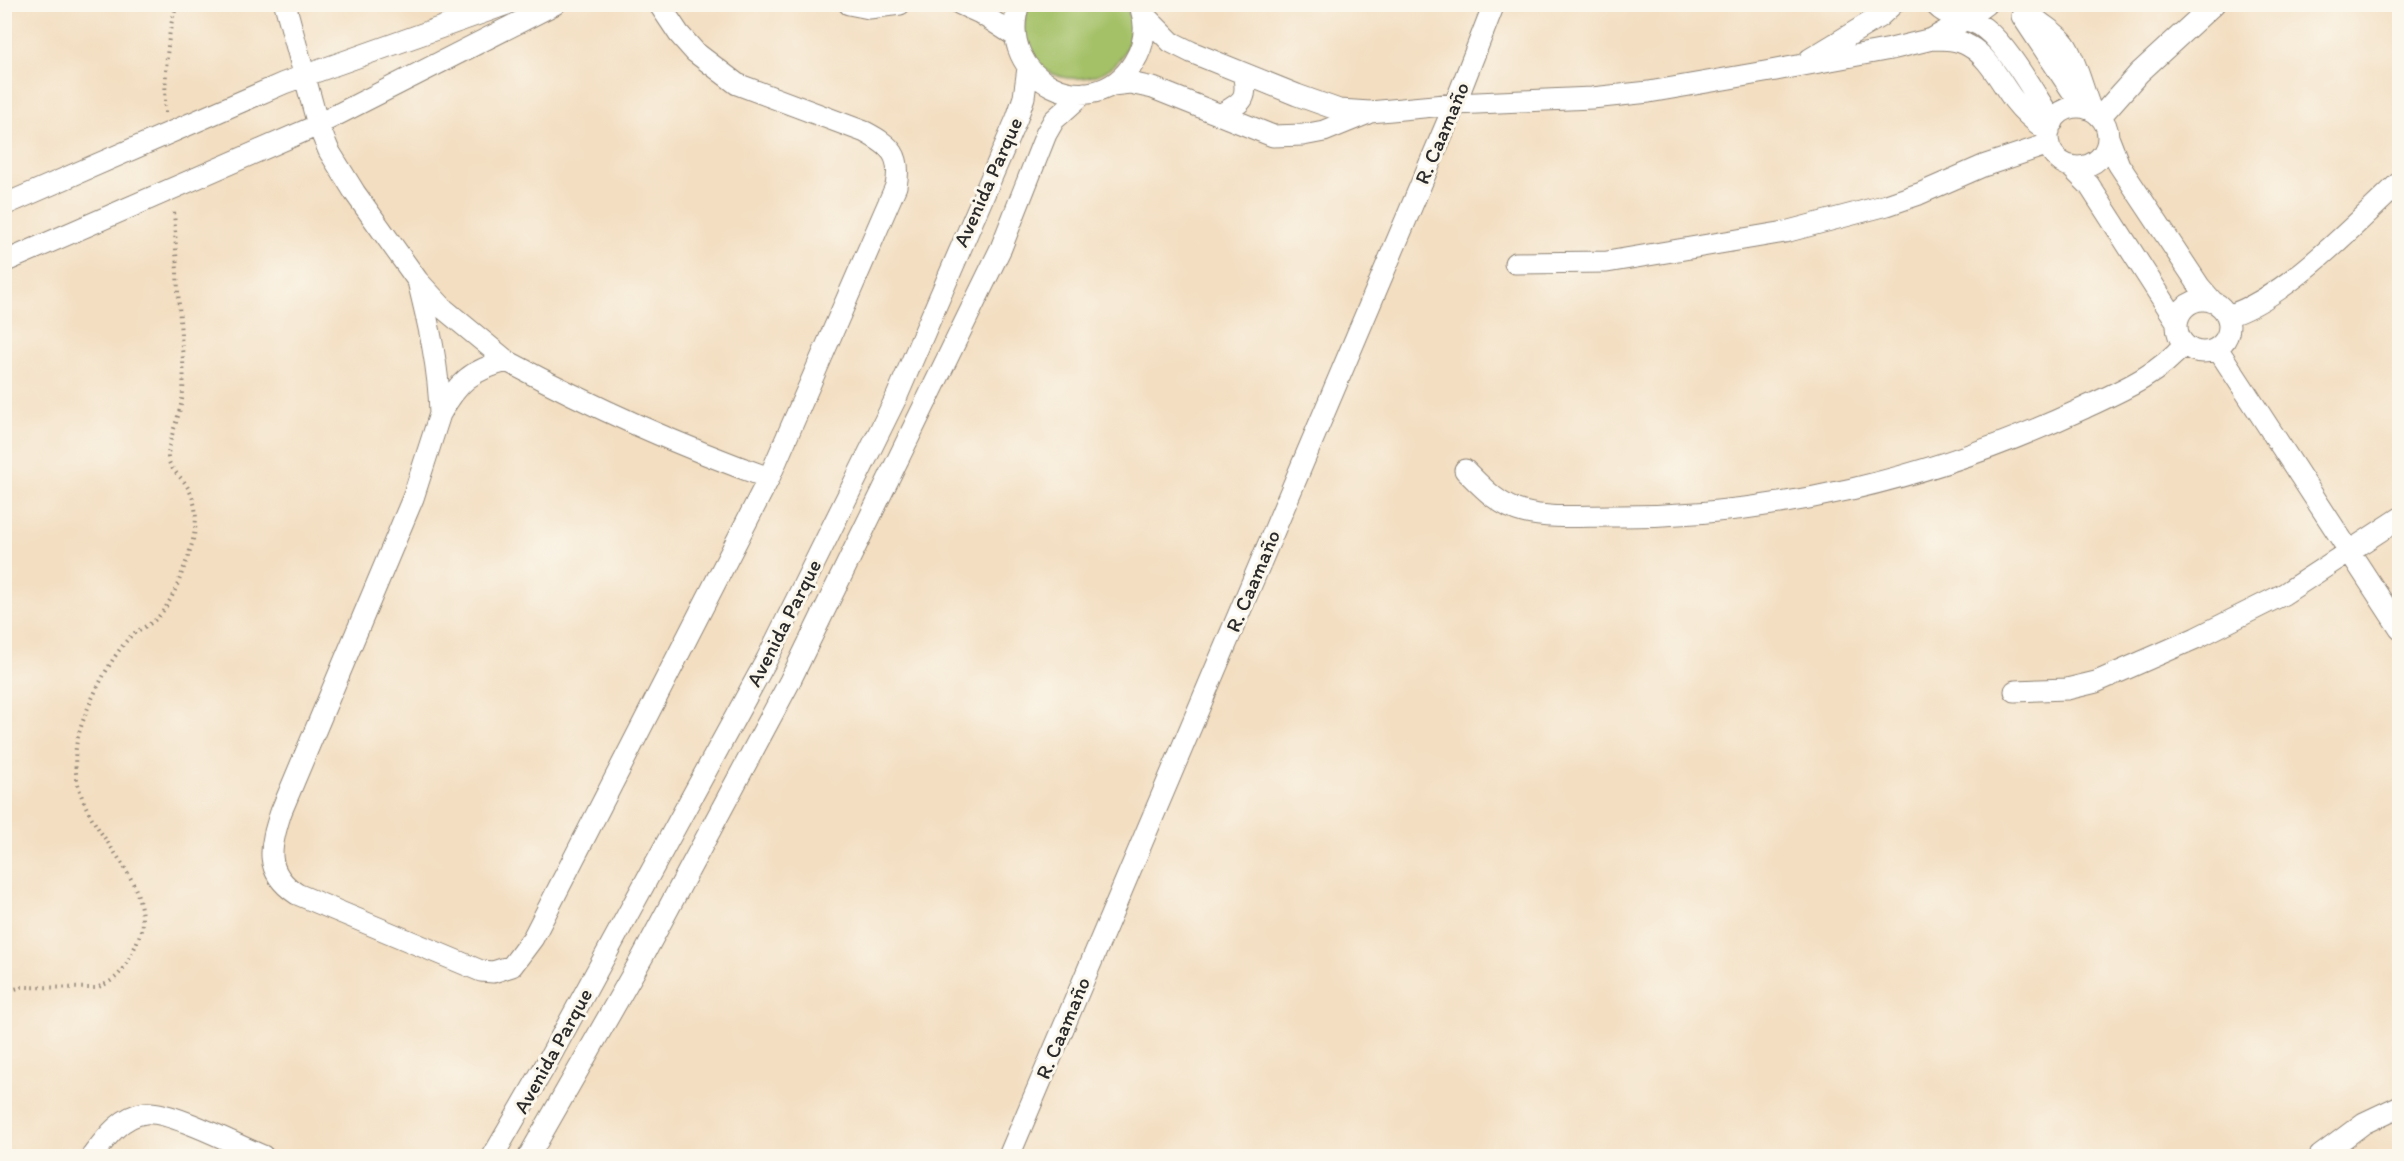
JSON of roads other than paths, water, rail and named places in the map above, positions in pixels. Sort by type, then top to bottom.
[{"type":"street","points":[[285,4],[318,124],[329,151],[355,193],[418,281],[444,309],[507,361],[565,392],[705,455],[769,478]]},
{"type":"street","points":[[4,205],[304,76],[507,4]]},
{"type":"street","points":[[4,262],[318,124],[555,4]]},
{"type":"street","points":[[507,361],[485,367],[466,378],[453,390],[440,414],[413,498],[281,812],[273,842],[272,859],[274,872],[280,881],[297,894],[462,965],[493,972],[512,966],[533,938],[769,478],[896,186],[898,162],[892,151],[882,141],[865,132],[737,84],[695,52],[679,34],[659,4]]},
{"type":"street","points":[[849,4],[868,8],[900,4]]},
{"type":"street","points":[[1019,4],[1015,17],[1014,35],[1018,52],[1028,68],[1043,83],[1063,91],[1084,93],[1099,91],[1112,85],[1128,72],[1139,54],[1144,34],[1141,9]]},
{"type":"street","name":"R. Caamaño","points":[[1009,1156],[1455,104],[1494,4]]},
{"type":"street","points":[[1799,65],[1879,17],[1893,4]]},
{"type":"street","points":[[1935,4],[1949,16],[1966,19],[1984,28],[2002,48],[2050,133],[2057,158],[2071,167],[2089,185],[2177,321],[2179,337],[2184,344],[2200,352],[2217,348],[2228,333],[2220,309],[2200,287],[2119,165],[2105,123],[2092,112],[2029,28],[2015,4]]},
{"type":"street","points":[[1932,39],[1986,4]]},
{"type":"street","points":[[2024,4],[2034,19],[2066,45],[2092,112]]},
{"type":"street","points":[[1515,263],[1607,262],[1774,234],[1887,205],[1919,194],[2050,133],[2066,110],[2092,112],[2139,73],[2214,4]]},
{"type":"street","points":[[970,6],[1014,35]]},
{"type":"street","points":[[1141,9],[1171,42],[1339,110],[1370,112],[1455,104],[1592,98],[1649,92],[1891,49],[1932,39],[1952,40],[1968,45],[1978,52],[2032,121],[2050,133]]},
{"type":"street","points":[[2002,48],[2029,28]]},
{"type":"street","name":"Avenida Parque","points":[[493,1156],[550,1058],[767,659],[882,427],[1017,118],[1024,97],[1028,68]]},
{"type":"street","points":[[1220,115],[1241,103],[1247,91],[1244,73]]},
{"type":"street","points":[[1112,85],[1130,83],[1154,88],[1273,136],[1324,131],[1370,112]]},
{"type":"street","name":"Avenida Parque","points":[[529,1156],[643,956],[789,683],[1001,248],[1046,134],[1054,120],[1084,93]]},
{"type":"street","points":[[2071,167],[2089,165],[2097,161],[2107,146],[2108,137]]},
{"type":"street","points":[[2177,321],[2184,308],[2198,300],[2220,309],[2246,310],[2280,288],[2400,182]]},
{"type":"street","points":[[418,281],[433,340],[439,377],[440,414]]},
{"type":"street","points":[[1465,470],[1491,496],[1512,508],[1537,514],[1654,517],[1720,512],[1800,499],[1916,473],[1960,460],[2044,427],[2118,392],[2159,368],[2184,344]]},
{"type":"street","points":[[2217,348],[2396,624],[2400,647]]},
{"type":"street","points":[[2015,691],[2067,689],[2096,682],[2236,620],[2284,594],[2400,518]]},
{"type":"street","points":[[2320,1156],[2364,1123],[2400,1106]]},
{"type":"street","points":[[92,1156],[121,1124],[147,1113],[177,1120],[264,1156]]}]
